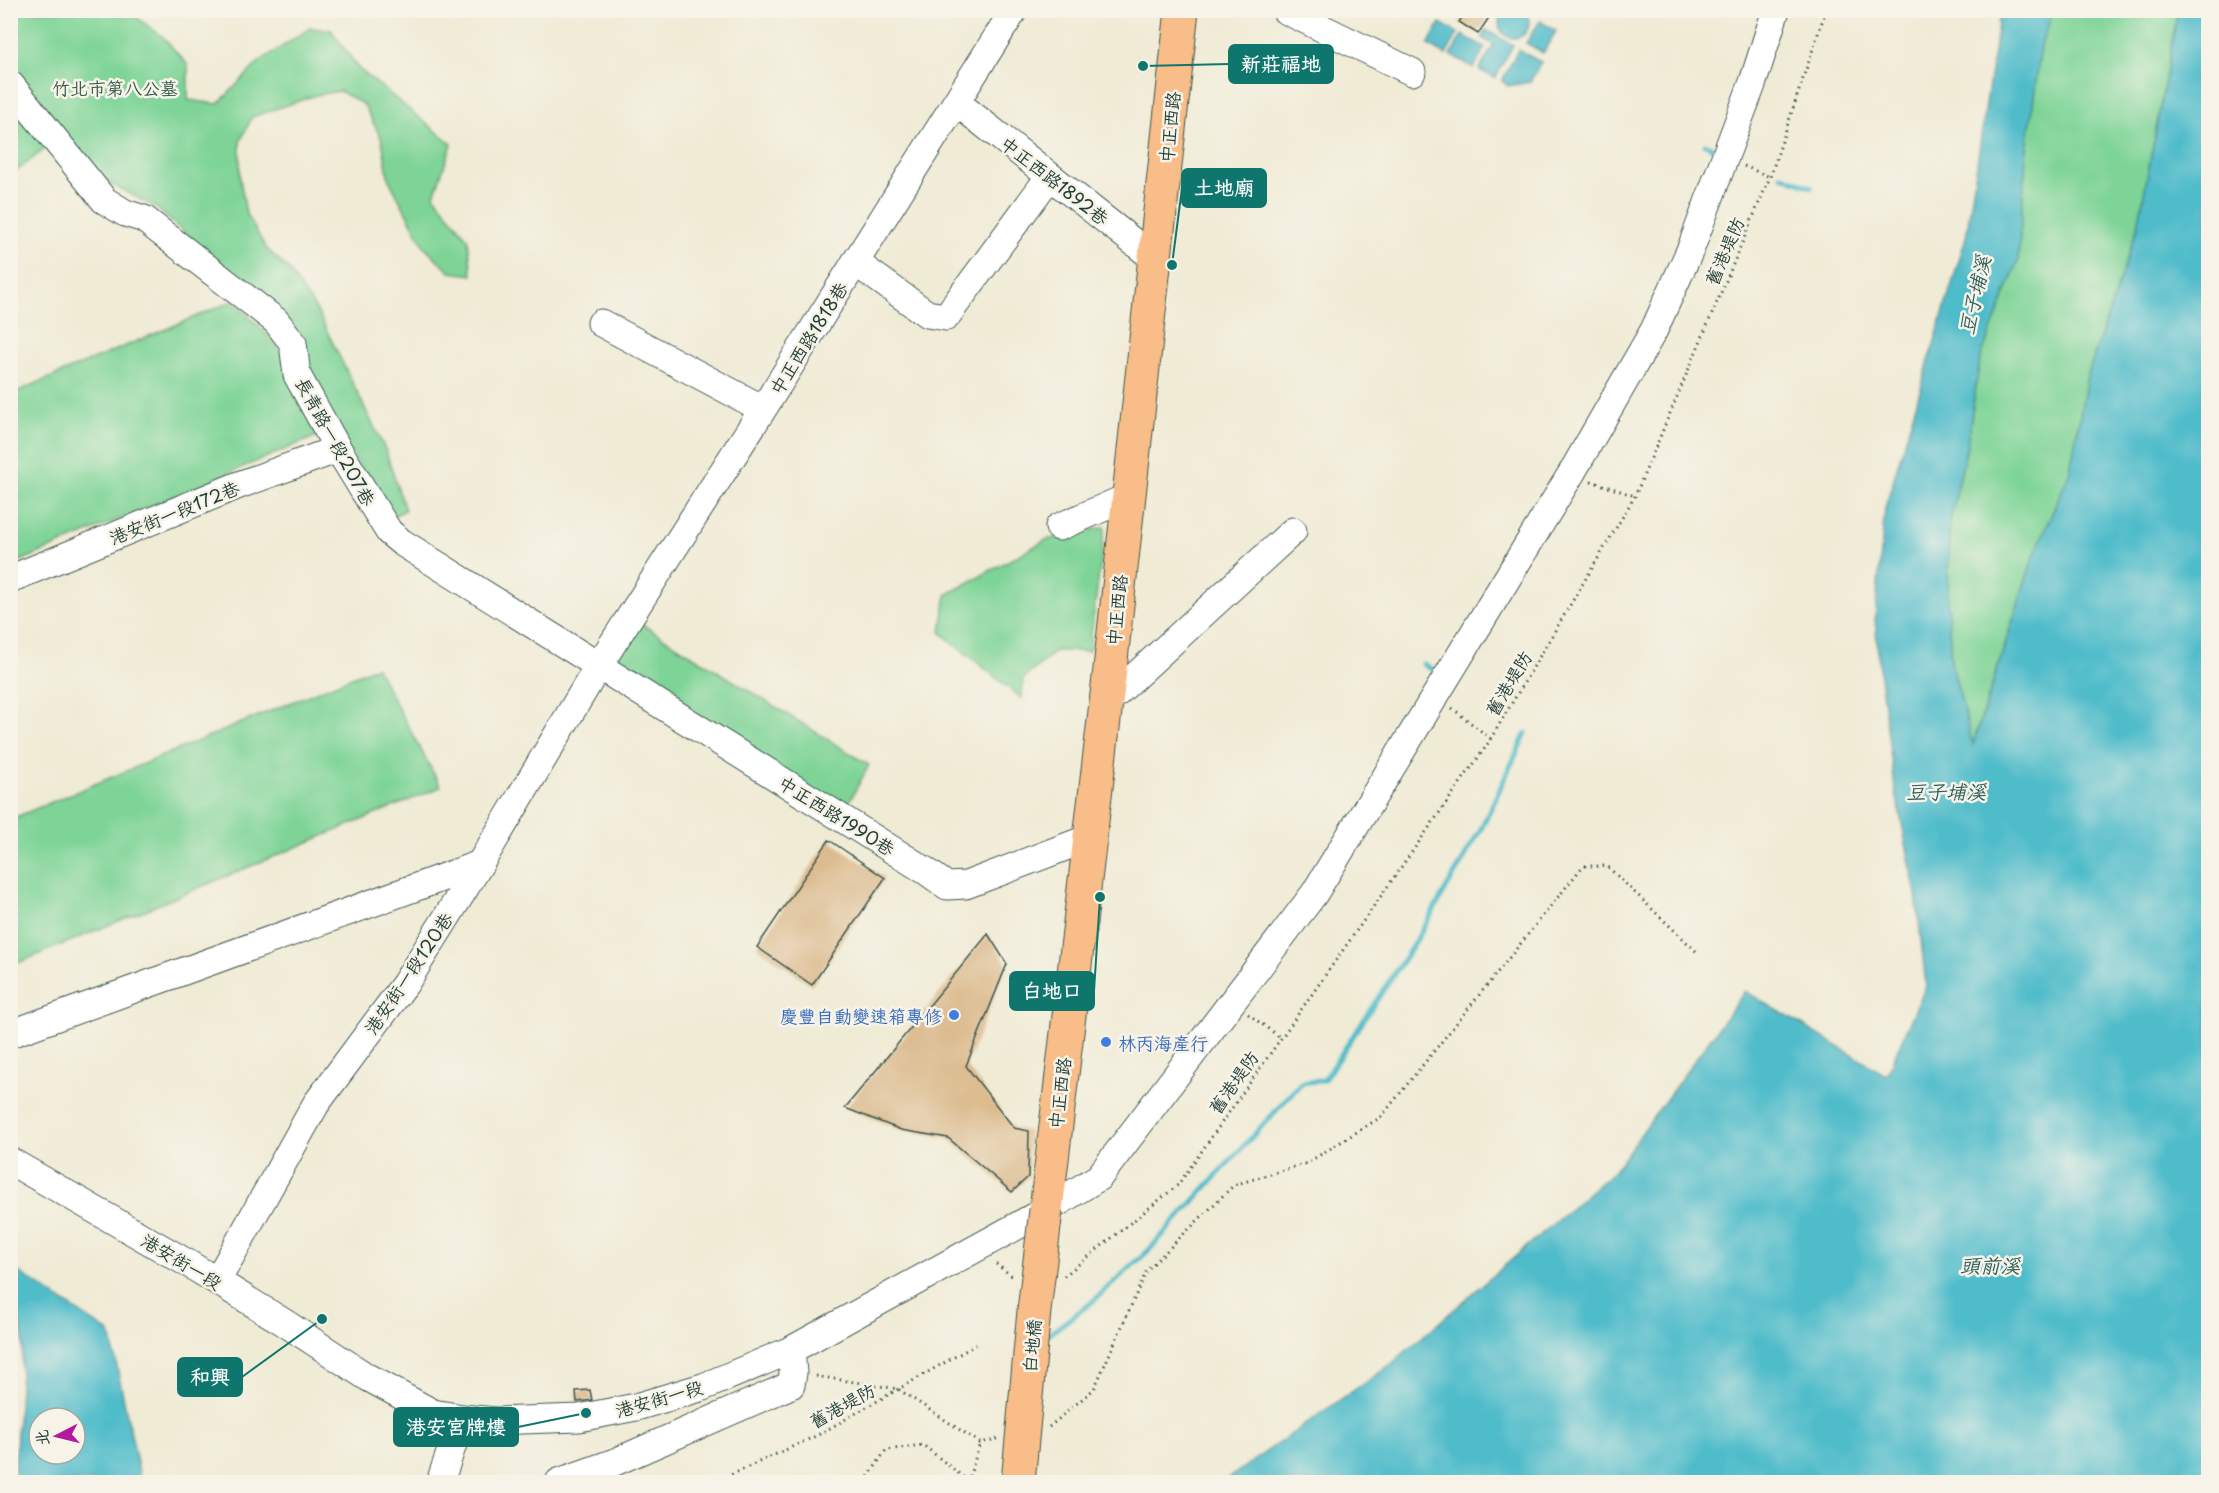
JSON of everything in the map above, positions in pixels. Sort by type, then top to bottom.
[{"type":"main road","name":"中正西路","points":[[1046,1209],[1182,10]]},
{"type":"main road","name":"白地橋","points":[[1018,1482],[1046,1209]]},
{"type":"street","name":"中正西路1818巷","points":[[599,665],[1014,10]]},
{"type":"street","points":[[1285,10],[1412,72]]},
{"type":"street","name":"港安街一段","points":[[10,1161],[217,1281],[367,1377],[433,1413],[462,1418],[533,1421],[579,1418],[636,1407],[792,1361],[1099,1177],[1314,894],[1571,474],[1654,330],[1691,248],[1753,82],[1776,10]]},
{"type":"street","name":"長青路一段207巷","points":[[10,84],[104,200],[125,213],[144,219],[276,321],[293,344],[297,375],[338,449],[389,532],[401,542],[599,665]]},
{"type":"street","name":"中正西路1892巷","points":[[956,102],[1155,258]]},
{"type":"street","points":[[855,262],[927,315],[946,317],[1050,176]]},
{"type":"street","points":[[601,323],[763,409]]},
{"type":"street","name":"港安街一段172巷","points":[[10,579],[239,485],[338,449]]},
{"type":"street","points":[[1059,527],[1128,497]]},
{"type":"street","points":[[1105,704],[1293,531]]},
{"type":"street","name":"中正西路1990巷","points":[[599,665],[947,886],[966,885],[1089,838]]},
{"type":"street","name":"港安街一段120巷","points":[[217,1281],[316,1104],[405,984],[599,665]]},
{"type":"street","points":[[10,1034],[480,864]]},
{"type":"street","points":[[559,1482],[615,1462],[791,1385],[792,1361]]},
{"type":"street","points":[[440,1482],[462,1418]]},
{"type":"path","name":"舊港堤防","points":[[1064,1276],[1178,1185],[1491,739],[1635,496],[1770,177],[1826,10]]},
{"type":"path","points":[[1571,474],[1635,496]]},
{"type":"path","points":[[1436,696],[1491,739]]},
{"type":"path","points":[[1041,1429],[1051,1426],[1094,1389],[1147,1270],[1234,1185],[1307,1163],[1381,1117],[1583,866],[1607,866],[1699,954]]},
{"type":"path","points":[[1232,1003],[1281,1038]]},
{"type":"path","name":"舊港堤防","points":[[715,1482],[818,1435],[977,1344]]},
{"type":"path","points":[[792,1361],[898,1389],[980,1443],[1001,1438]]},
{"type":"path","points":[[865,1482],[886,1450],[923,1445],[968,1481],[980,1443]]},
{"type":"green space","name":"竹北市第八公墓","points":[[10,11],[128,11],[162,36],[188,65],[188,100],[218,104],[259,62],[310,28],[331,30],[359,69],[452,144],[434,195],[468,239],[472,275],[450,272],[424,246],[389,180],[382,140],[364,105],[340,91],[316,95],[252,117],[240,142],[240,179],[246,213],[266,248],[288,269],[317,311],[385,449],[405,510],[389,518],[306,373],[196,243],[155,207],[103,180],[11,67]]},
{"type":"green space","points":[[2053,11],[2178,11],[2138,226],[2087,377],[2070,471],[2032,561],[1972,746],[1951,662],[1948,610],[1949,525],[1967,446],[1980,359],[2018,261],[2026,155],[2041,45]]},
{"type":"green space","points":[[10,102],[49,146],[11,175],[10,175]]},
{"type":"green space","points":[[233,301],[276,343],[317,436],[11,565],[11,394]]},
{"type":"green space","points":[[1105,527],[1089,651],[1056,651],[1023,679],[1022,699],[941,633],[946,595],[1046,540]]},
{"type":"green space","points":[[635,620],[869,765],[842,815],[606,663]]},
{"type":"green space","points":[[376,667],[441,787],[11,966],[11,819]]},
{"type":"water","points":[[1514,8],[1525,12],[1529,23],[1525,34],[1514,38],[1503,34],[1499,23],[1503,12]]},
{"type":"water","name":"頭前溪","points":[[2000,11],[2053,11],[2041,45],[2026,155],[2018,261],[1980,359],[1967,446],[1949,525],[1948,610],[1951,662],[1973,745],[2032,561],[2070,471],[2087,377],[2138,226],[2178,11],[2208,11],[2208,1482],[1223,1482],[1390,1365],[1614,1171],[1745,991],[1886,1075],[1926,986],[1916,894],[1895,788],[1875,619],[1885,508],[1966,237]]},
{"type":"water","points":[[1540,21],[1556,31],[1543,53],[1526,43]]},
{"type":"water","points":[[1440,23],[1458,33],[1446,55],[1428,45]]},
{"type":"water","points":[[1486,30],[1513,45],[1495,78],[1479,70],[1494,45],[1482,38]]},
{"type":"water","points":[[1462,35],[1485,47],[1474,68],[1451,55]]},
{"type":"water","points":[[1518,50],[1541,62],[1530,82],[1508,86],[1502,81]]},
{"type":"water","points":[[10,1266],[110,1333],[141,1482],[14,1482],[23,1341]]},
{"type":"building","points":[[1467,10],[1494,10],[1478,34],[1459,22]]},
{"type":"building","points":[[829,840],[885,878],[812,985],[757,947]]},
{"type":"building","name":"慶豐自動變速箱專修","points":[[988,934],[1007,964],[966,1066],[1014,1128],[1029,1131],[1028,1177],[1012,1192],[948,1138],[901,1130],[845,1108]]},
{"type":"building","points":[[590,1390],[592,1400],[577,1402],[576,1391]]},
{"type":"waterway","points":[[1705,144],[1715,149]]},
{"type":"waterway","points":[[1781,175],[1811,187]]},
{"type":"waterway","points":[[1423,664],[1435,671]]},
{"type":"waterway","points":[[1049,1334],[1091,1303],[1149,1250],[1301,1083],[1324,1080],[1417,939],[1481,829],[1526,733]]},
{"type":"place","name":"新莊福地","points":[[1143,66]]},
{"type":"place","name":"土地廟","points":[[1172,265]]},
{"type":"place","name":"白地口","points":[[1100,897]]},
{"type":"place","name":"慶豐自動變速箱專修","points":[[954,1015]]},
{"type":"place","name":"林丙海產行","points":[[1106,1042]]},
{"type":"place","name":"和興","points":[[322,1319]]},
{"type":"place","name":"港安宫牌樓","points":[[586,1413]]},
{"type":"water label","name":"豆子埔溪","points":[[1974,295]]},
{"type":"water label","name":"豆子埔溪","points":[[1946,791]]}]
